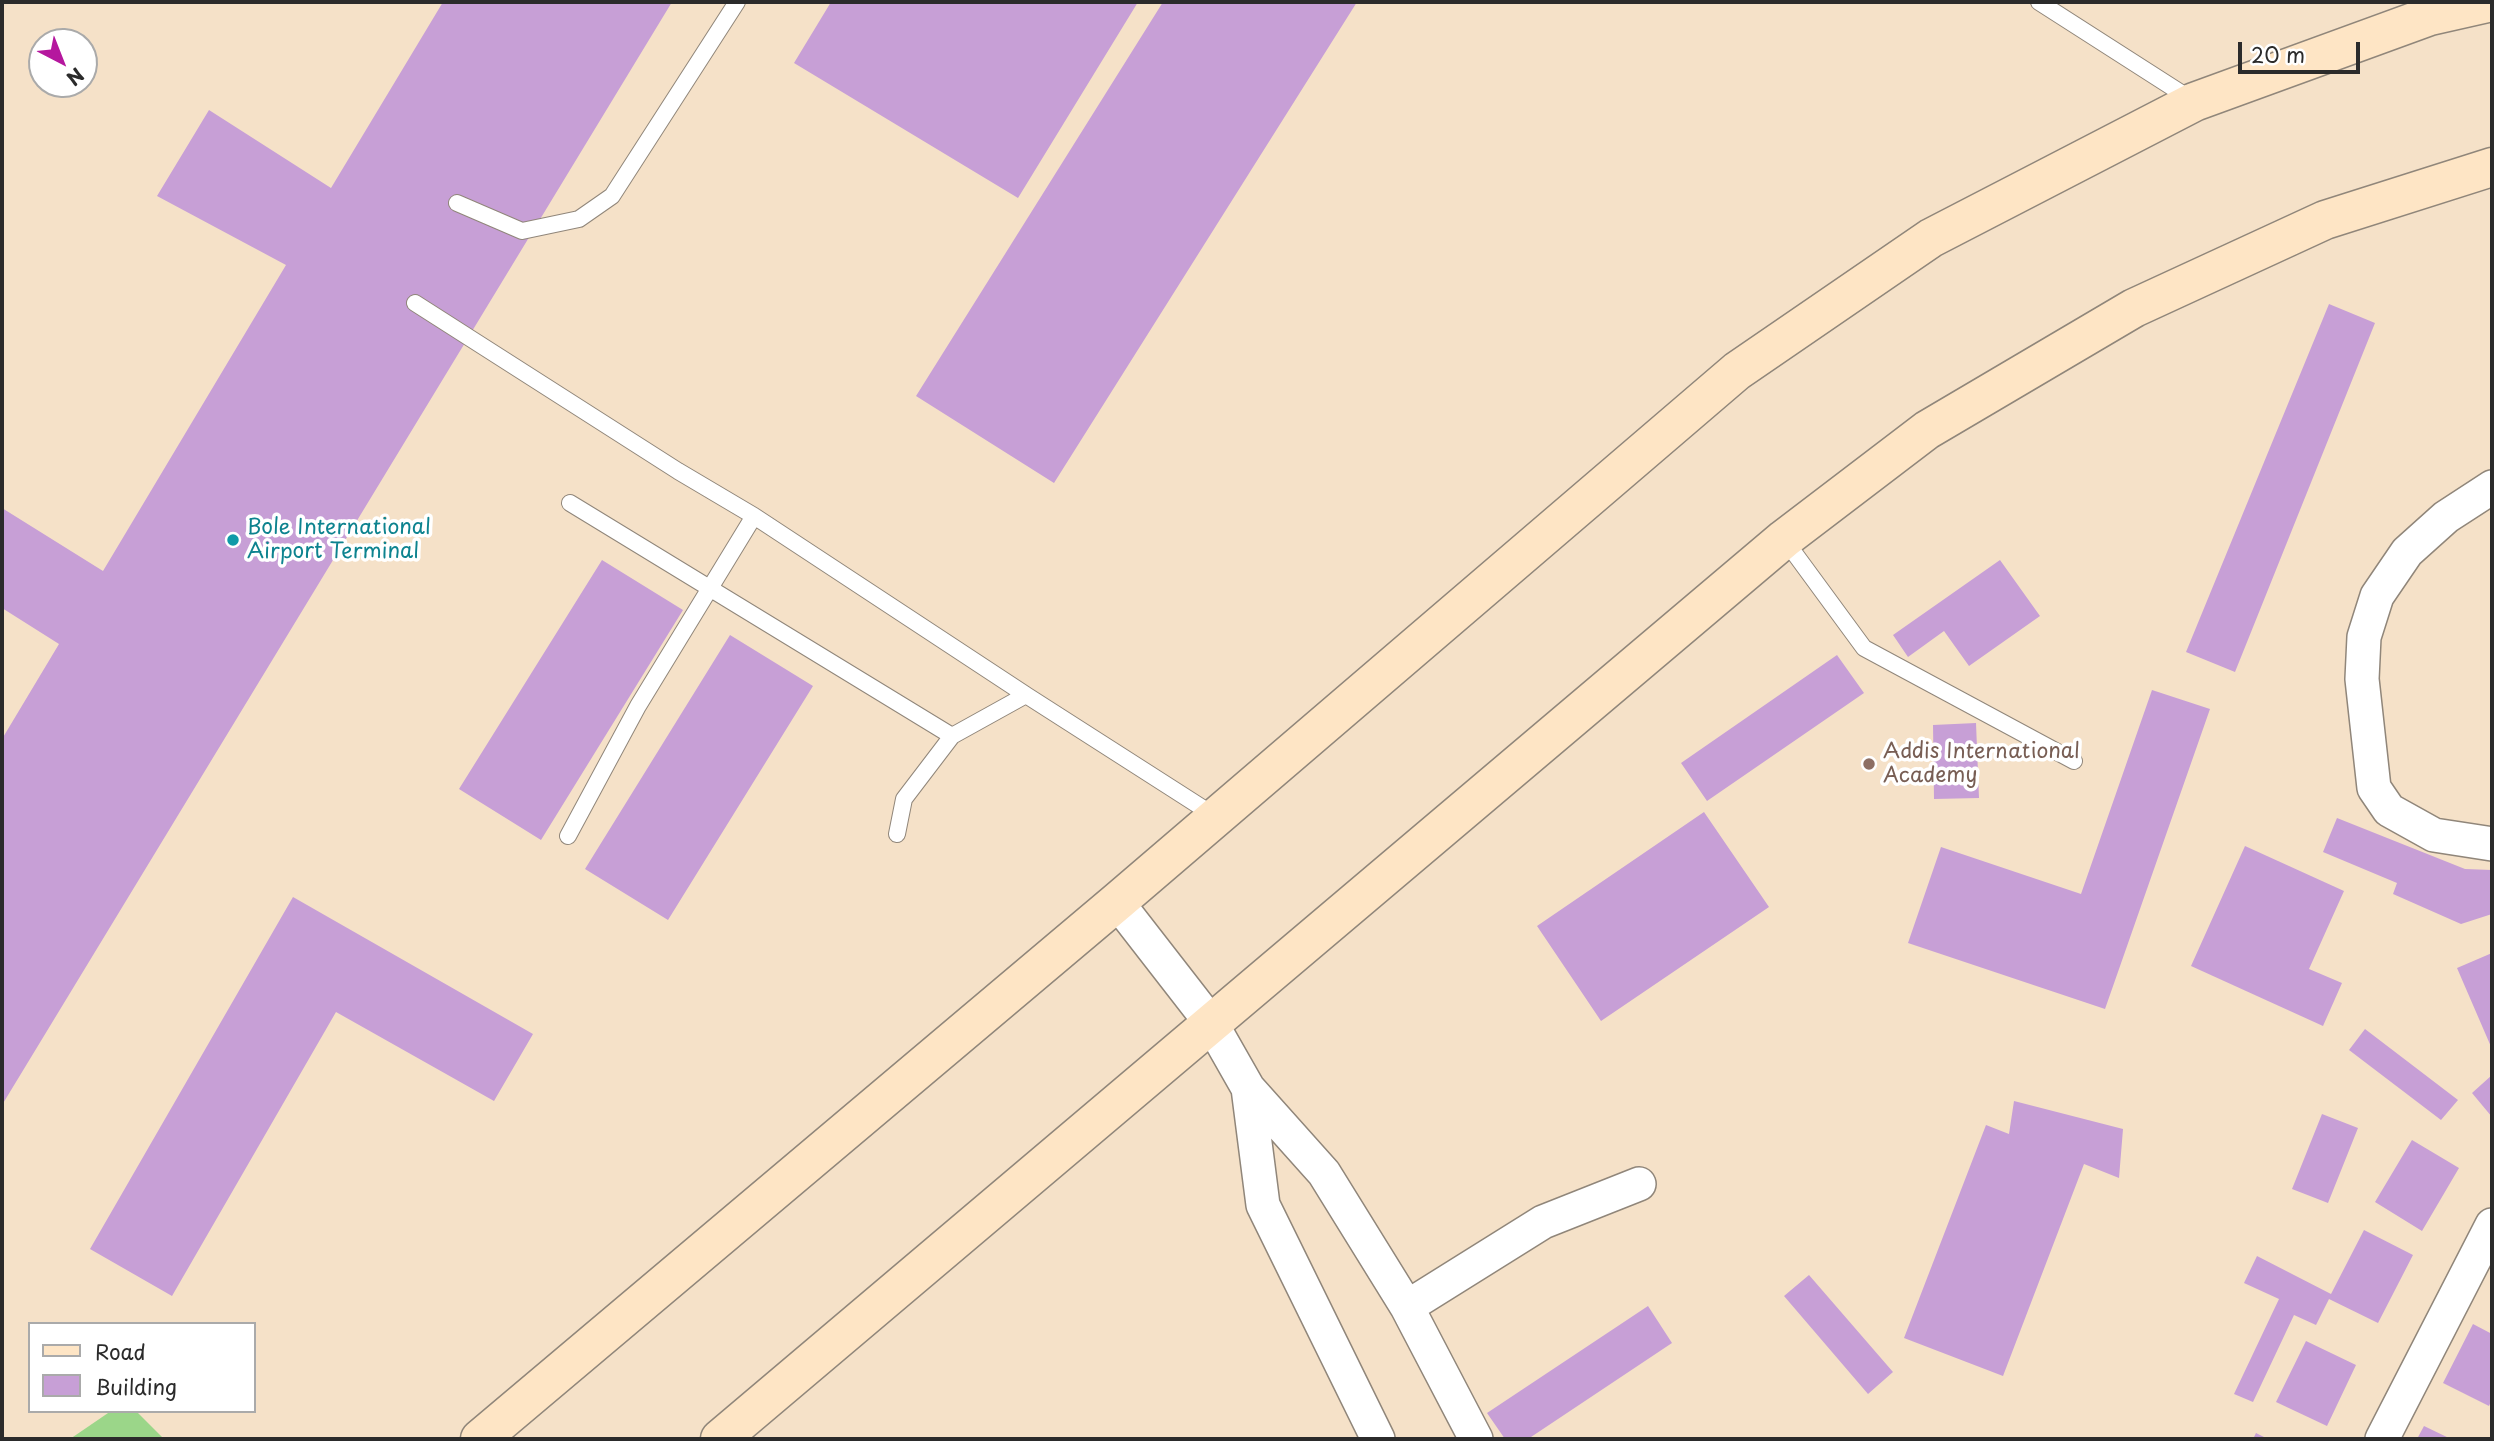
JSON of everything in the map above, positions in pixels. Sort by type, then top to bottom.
[{"type":"main road","points":[[480,1439],[1117,902],[1214,816],[1737,371],[1931,238],[2194,102],[2430,16],[2492,2]]},
{"type":"main road","points":[[720,1439],[1784,539],[1927,430],[2134,308],[2325,220],[2492,167]]},
{"type":"street","points":[[2492,487],[2446,517],[2407,552],[2377,596],[2364,637],[2362,679],[2374,788],[2389,810],[2434,835],[2492,844]]},
{"type":"street","points":[[1117,902],[1210,1023],[1248,1088],[1324,1173],[1407,1307],[1475,1439]]},
{"type":"street","points":[[1248,1088],[1263,1205],[1378,1439]]},
{"type":"street","points":[[1407,1307],[1543,1222],[1639,1184]]},
{"type":"street","points":[[2382,1439],[2492,1225]]},
{"type":"lane","points":[[457,202],[522,231],[579,219],[612,196],[737,2]]},
{"type":"lane","points":[[2039,2],[2194,102]]},
{"type":"lane","points":[[415,303],[678,471],[754,516],[1214,816]]},
{"type":"lane","points":[[570,503],[952,736]]},
{"type":"lane","points":[[568,836],[638,706],[754,516]]},
{"type":"lane","points":[[1784,539],[1864,648],[2074,761]]},
{"type":"lane","points":[[897,834],[904,799],[952,736],[1026,695]]},
{"type":"green space","points":[[108,1413],[138,1413],[164,1439],[70,1439]]},
{"type":"building","name":"Bole International Airport Terminal","points":[[443,2],[672,2],[2,1105],[2,739],[59,644],[2,608],[2,508],[103,571],[286,265],[157,196],[209,110],[331,188]]},
{"type":"building","points":[[831,2],[1138,2],[1018,198],[794,63]]},
{"type":"building","points":[[1163,2],[1357,2],[1054,483],[916,396]]},
{"type":"building","points":[[2329,304],[2375,323],[2235,672],[2186,652]]},
{"type":"building","points":[[602,560],[683,610],[541,840],[459,789]]},
{"type":"building","points":[[2000,560],[2040,616],[1969,666],[1944,631],[1908,657],[1893,635]]},
{"type":"building","points":[[730,635],[813,686],[668,920],[585,869]]},
{"type":"building","points":[[1837,655],[1864,693],[1707,801],[1681,763]]},
{"type":"building","points":[[2152,690],[2210,709],[2105,1009],[1908,943],[1941,847],[2081,894]]},
{"type":"building","points":[[1976,723],[1979,798],[1934,799],[1933,725]]},
{"type":"building","points":[[1704,812],[1769,907],[1601,1021],[1537,926]]},
{"type":"building","points":[[2337,818],[2465,869],[2492,870],[2492,914],[2461,924],[2393,894],[2397,883],[2323,852]]},
{"type":"building","points":[[2245,846],[2344,891],[2309,969],[2342,983],[2323,1026],[2191,966]]},
{"type":"building","points":[[293,897],[533,1034],[494,1101],[336,1012],[172,1296],[90,1249]]},
{"type":"building","points":[[2492,953],[2492,1049],[2457,968]]},
{"type":"building","points":[[2365,1029],[2458,1100],[2441,1120],[2349,1050]]},
{"type":"building","points":[[2492,1075],[2492,1117],[2472,1093]]},
{"type":"building","points":[[2014,1101],[2123,1129],[2119,1178],[2084,1164],[2003,1376],[1904,1338],[1986,1125],[2009,1134]]},
{"type":"building","points":[[2322,1114],[2358,1128],[2328,1203],[2292,1189]]},
{"type":"building","points":[[2412,1140],[2459,1168],[2422,1231],[2375,1202]]},
{"type":"building","points":[[2364,1230],[2413,1255],[2378,1323],[2329,1299],[2316,1325],[2294,1315],[2253,1402],[2234,1394],[2279,1299],[2244,1283],[2257,1256],[2331,1294]]},
{"type":"building","points":[[1809,1275],[1893,1372],[1868,1394],[1784,1296]]},
{"type":"building","points":[[1648,1306],[1672,1343],[1528,1439],[1505,1439],[1487,1413]]},
{"type":"building","points":[[2473,1324],[2492,1334],[2492,1399],[2489,1406],[2443,1383]]},
{"type":"building","points":[[2306,1341],[2356,1365],[2327,1426],[2276,1402]]},
{"type":"building","points":[[2424,1426],[2451,1439],[2417,1439]]},
{"type":"building","points":[[2256,1433],[2268,1439],[2253,1439]]},
{"type":"place","name":"Bole International Airport Terminal","points":[[233,540]]},
{"type":"place","name":"Addis International Academy","points":[[1869,764]]}]
